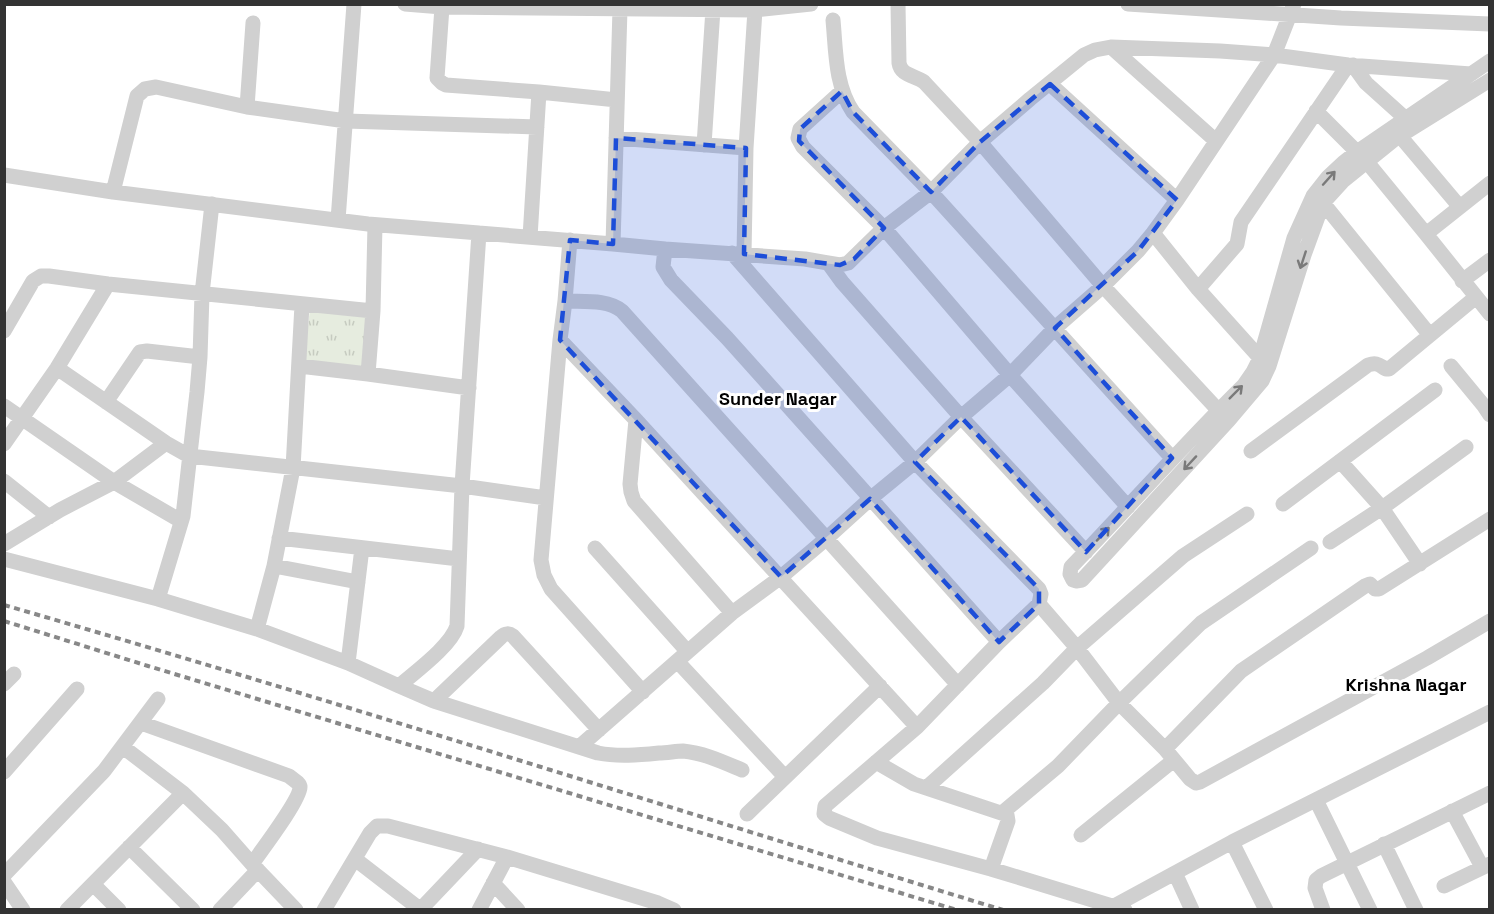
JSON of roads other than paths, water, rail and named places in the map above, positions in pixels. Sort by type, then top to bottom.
[{"type":"street","points":[[338,220],[354,4]]},
{"type":"street","points":[[405,4],[442,7],[755,10],[811,4]]},
{"type":"street","points":[[898,4],[901,70],[924,82],[981,142],[1104,286],[1218,410]]},
{"type":"street","points":[[1128,4],[1293,10],[1490,24]]},
{"type":"street","points":[[442,7],[438,80],[446,85],[617,100]]},
{"type":"street","points":[[613,244],[620,9]]},
{"type":"street","points":[[704,145],[712,9]]},
{"type":"street","points":[[755,10],[738,254],[915,462],[1041,594],[1040,604],[999,642],[917,728],[825,806],[824,814],[877,838],[991,868],[1119,908],[1175,873],[1232,842],[1490,712]]},
{"type":"street","points":[[579,747],[732,613],[781,577],[915,462],[961,417],[1010,375],[1055,328],[1104,286],[1153,233],[1177,200],[1274,55],[1293,10]]},
{"type":"street","points":[[833,20],[838,77],[847,103],[932,192],[1172,458]]},
{"type":"street","points":[[247,107],[253,23]]},
{"type":"street","points":[[1111,47],[1216,141]]},
{"type":"street","points":[[6,178],[375,225],[805,259],[840,265],[848,263],[884,228],[932,192],[981,142],[1030,99],[1084,55],[1095,50],[1111,47],[1274,55],[1483,83]]},
{"type":"street","points":[[1318,199],[1304,255],[1269,366],[1262,381],[1082,580],[1073,580],[1071,567],[1172,458],[1244,385],[1260,358],[1292,246],[1328,177],[1400,136],[1483,83],[1490,61]]},
{"type":"street","points":[[1198,289],[1237,244],[1241,222],[1316,111],[1351,65]]},
{"type":"street","points":[[1351,65],[1366,83],[1406,119]]},
{"type":"street","points":[[1362,157],[1406,119],[1483,83]]},
{"type":"street","points":[[1050,84],[1177,200]]},
{"type":"street","points":[[113,192],[137,96],[145,89],[156,87],[247,107],[346,121],[537,127]]},
{"type":"street","points":[[842,91],[800,129],[798,135],[803,147],[884,228],[1010,375],[1128,507]]},
{"type":"street","points":[[530,237],[539,92]]},
{"type":"street","points":[[1316,111],[1362,157],[1490,314]]},
{"type":"street","points":[[1400,136],[1460,206]]},
{"type":"street","points":[[616,138],[746,148]]},
{"type":"street","points":[[1426,234],[1490,183]]},
{"type":"street","points":[[1318,199],[1429,334]]},
{"type":"street","points":[[158,599],[181,520],[200,357],[202,294],[212,204]]},
{"type":"street","points":[[368,374],[373,311],[375,225]]},
{"type":"street","points":[[399,687],[441,649],[454,635],[457,626],[462,486],[479,233]]},
{"type":"street","points":[[1153,233],[1198,289],[1260,358]]},
{"type":"street","points":[[570,240],[541,560],[544,575],[551,589],[643,692]]},
{"type":"street","points":[[665,249],[663,267],[671,280],[726,338],[999,642]]},
{"type":"street","points":[[1462,281],[1490,260]]},
{"type":"street","points":[[829,264],[842,282],[961,417],[1086,552]]},
{"type":"street","points":[[4,331],[33,281],[36,278],[49,276],[373,311]]},
{"type":"street","points":[[4,444],[57,369],[108,284]]},
{"type":"street","points":[[1251,450],[1368,365],[1376,363],[1389,369],[1476,297]]},
{"type":"street","points":[[565,301],[608,303],[622,311],[958,685]]},
{"type":"street","points":[[256,628],[274,566],[292,468],[302,305]]},
{"type":"street","points":[[560,340],[781,577],[917,728]]},
{"type":"street","points":[[106,402],[140,352],[200,357]]},
{"type":"street","points":[[299,366],[469,388]]},
{"type":"street","points":[[1451,366],[1490,416]]},
{"type":"street","points":[[57,369],[166,443],[189,456],[462,486],[546,498]]},
{"type":"street","points":[[1283,504],[1435,390]]},
{"type":"street","points":[[4,406],[114,482],[181,520]]},
{"type":"street","points":[[636,420],[630,484],[634,501],[732,613]]},
{"type":"street","points":[[4,544],[48,517],[114,482],[166,443]]},
{"type":"street","points":[[1330,542],[1382,508],[1466,447]]},
{"type":"street","points":[[1340,461],[1382,508],[1420,564]]},
{"type":"street","points":[[4,481],[48,517]]},
{"type":"street","points":[[926,788],[1043,683],[1077,648],[1183,556],[1247,514]]},
{"type":"street","points":[[1080,835],[1170,755],[1241,671],[1365,586],[1370,584],[1377,590],[1490,519]]},
{"type":"street","points":[[279,538],[459,559]]},
{"type":"street","points":[[348,663],[362,548]]},
{"type":"street","points":[[595,548],[682,656],[785,777]]},
{"type":"street","points":[[1002,813],[1058,766],[1201,623],[1311,548]]},
{"type":"street","points":[[4,560],[158,599],[256,628],[348,663],[434,701],[598,753],[632,755],[682,751],[698,753],[742,770]]},
{"type":"street","points":[[274,566],[358,582]]},
{"type":"street","points":[[1040,604],[1119,703],[1193,782],[1200,782],[1490,621]]},
{"type":"street","points":[[434,701],[504,634],[510,634],[599,730]]},
{"type":"street","points":[[747,814],[880,686]]},
{"type":"street","points":[[4,772],[77,689]]},
{"type":"street","points":[[4,875],[104,771],[158,699]]},
{"type":"street","points":[[141,723],[289,776],[298,783],[300,788],[295,800],[255,867],[220,909]]},
{"type":"street","points":[[123,747],[183,793],[222,830],[296,909]]},
{"type":"street","points":[[876,762],[914,784],[1007,815],[1008,818],[991,868]]},
{"type":"street","points":[[67,909],[183,793]]},
{"type":"street","points":[[1323,909],[1315,888],[1316,880],[1321,876],[1490,793]]},
{"type":"street","points":[[1316,800],[1370,909]]},
{"type":"street","points":[[1444,886],[1486,866],[1452,811]]},
{"type":"street","points":[[324,909],[370,832],[377,826],[388,826],[507,857],[674,909]]},
{"type":"street","points":[[1232,842],[1266,909]]},
{"type":"street","points":[[1384,844],[1416,909]]},
{"type":"street","points":[[129,847],[193,909]]},
{"type":"street","points":[[355,859],[420,909],[478,849]]},
{"type":"street","points":[[479,909],[507,857]]},
{"type":"street","points":[[1175,873],[1192,909]]},
{"type":"street","points":[[4,882],[23,909]]},
{"type":"street","points":[[493,883],[518,909]]},
{"type":"street","points":[[93,884],[119,909]]},
{"type":"railway","points":[[4,605],[380,717],[1003,910]]},
{"type":"railway","points":[[4,621],[957,910]]},
{"type":"district","name":"Sunder Nagar","points":[[778,398]]},
{"type":"district","name":"Krishna Nagar","points":[[1406,684]]}]
